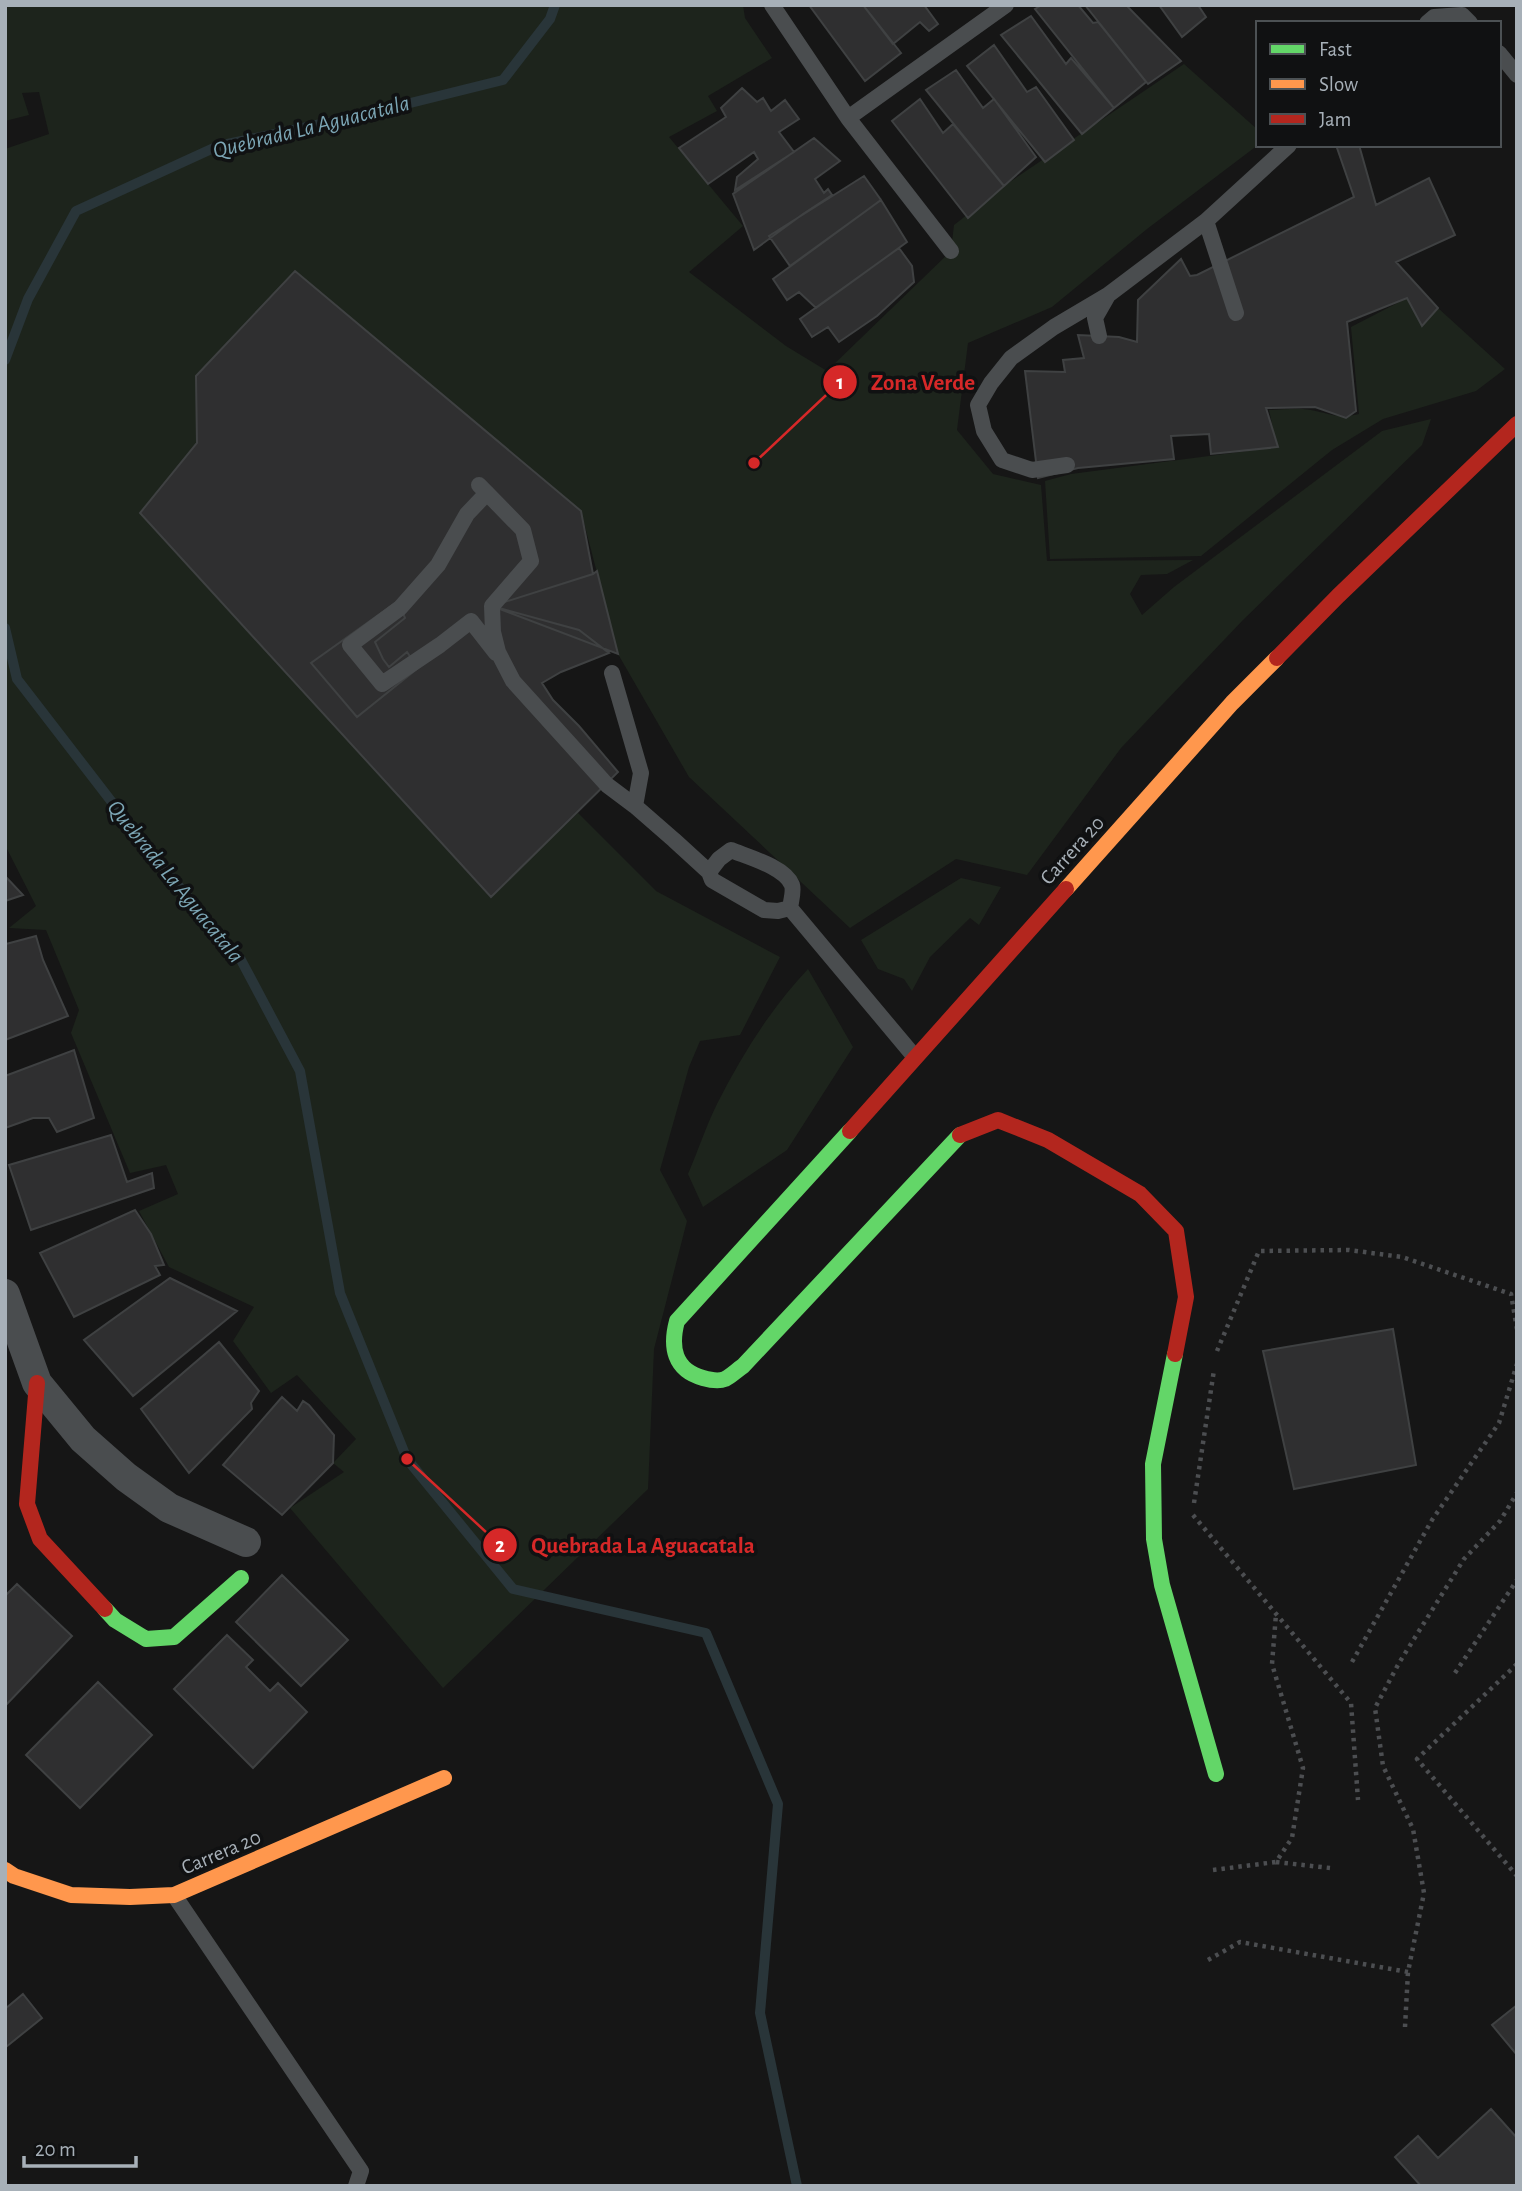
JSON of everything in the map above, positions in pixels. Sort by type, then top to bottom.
[{"type":"street","name":"Carrera 20","points":[[1216,1774],[1162,1585],[1154,1539],[1153,1464],[1186,1297],[1176,1231],[1140,1194],[1048,1140],[998,1119],[957,1136],[743,1366],[726,1378],[714,1381],[688,1374],[675,1358],[672,1336],[677,1321],[1232,703],[1338,596],[1517,424]]},
{"type":"street","points":[[5,1294],[37,1383],[83,1440],[126,1477],[169,1508],[246,1542]]},
{"type":"street","points":[[37,1383],[27,1504],[40,1539],[115,1620],[146,1639],[174,1637],[241,1578]]},
{"type":"street","name":"Carrera 20","points":[[5,1870],[14,1876],[71,1895],[174,1895],[444,1778]]},
{"type":"lane","points":[[772,5],[848,118],[951,251]]},
{"type":"lane","points":[[848,118],[1006,5]]},
{"type":"lane","points":[[1429,21],[1434,17],[1462,15],[1468,21]]},
{"type":"lane","points":[[1501,55],[1517,75]]},
{"type":"lane","points":[[1068,465],[1032,470],[1002,460],[984,431],[978,405],[990,383],[1011,358],[1108,295],[1206,221],[1287,147]]},
{"type":"lane","points":[[1206,221],[1236,313]]},
{"type":"lane","points":[[1098,336],[1095,318],[1108,295]]},
{"type":"lane","points":[[503,663],[471,621],[382,684],[351,645],[400,608],[438,565],[483,489],[523,530],[531,561],[492,606],[493,632],[498,652],[513,681],[607,785],[635,806],[709,872],[712,880],[764,910],[790,908]]},
{"type":"lane","points":[[612,673],[640,773],[635,806]]},
{"type":"lane","points":[[709,872],[719,859],[731,850],[772,866],[790,881],[793,886],[790,908],[914,1056]]},
{"type":"lane","points":[[174,1895],[361,2171],[356,2186]]},
{"type":"path","points":[[1216,1353],[1259,1251],[1349,1250],[1402,1257],[1511,1294],[1517,1329]]},
{"type":"path","points":[[1352,1662],[1432,1520],[1499,1423],[1517,1364]]},
{"type":"path","points":[[1214,1367],[1193,1515],[1352,1703],[1358,1800]]},
{"type":"path","points":[[1405,2027],[1408,1972],[1424,1893],[1413,1829],[1383,1766],[1375,1708],[1399,1663],[1464,1559],[1500,1521],[1517,1493]]},
{"type":"path","points":[[1455,1673],[1517,1580]]},
{"type":"path","points":[[1276,1614],[1272,1664],[1303,1768],[1292,1838],[1276,1862]]},
{"type":"path","points":[[1517,1664],[1417,1759],[1517,1876]]},
{"type":"path","points":[[1213,1870],[1276,1862],[1330,1868]]},
{"type":"path","points":[[1208,1960],[1240,1942],[1408,1972]]},
{"type":"shaded area","points":[[5,5],[743,5],[745,18],[772,58],[708,96],[717,111],[669,137],[743,226],[689,272],[786,346],[827,371],[951,251],[954,225],[1004,186],[1184,64],[1256,128],[1256,147],[1147,229],[1052,307],[968,343],[957,430],[993,474],[1041,485],[1047,561],[1193,560],[1167,574],[1141,575],[1130,594],[1142,615],[1174,587],[1382,431],[1431,419],[1422,445],[1243,620],[1121,748],[1027,875],[956,859],[850,928],[689,777],[618,654],[581,511],[295,271],[196,376],[197,443],[140,513],[490,897],[578,813],[656,891],[780,957],[740,1035],[700,1041],[689,1067],[660,1170],[687,1221],[654,1349],[648,1489],[443,1688],[290,1508],[344,1472],[333,1463],[356,1439],[297,1375],[271,1393],[233,1341],[254,1307],[169,1267],[139,1211],[178,1194],[166,1165],[130,1173],[71,1033],[79,1010],[46,930],[9,928],[36,906],[5,845],[5,149],[49,134],[39,92],[22,93],[29,115],[5,121]]},
{"type":"shaded area","points":[[1407,298],[1422,325],[1438,308],[1505,369],[1476,391],[1383,419],[1332,450],[1201,556],[1050,559],[1045,481],[1071,474],[1277,447],[1269,410],[1303,409],[1336,416],[1359,414],[1351,327]]},
{"type":"shaded area","points":[[961,878],[1001,887],[979,925],[970,918],[930,957],[912,991],[904,979],[878,969],[861,940]]},
{"type":"shaded area","points":[[808,969],[853,1047],[787,1150],[703,1207],[688,1174],[713,1112],[758,1033]]},
{"type":"building","points":[[809,5],[863,5],[901,53],[865,81]]},
{"type":"building","points":[[863,5],[924,5],[938,24],[929,31],[920,22],[893,44]]},
{"type":"building","points":[[1042,5],[1078,5],[1093,23],[1098,22],[1146,82],[1114,108],[1035,9]]},
{"type":"building","points":[[1085,5],[1126,5],[1181,61],[1148,84]]},
{"type":"building","points":[[1159,5],[1198,5],[1206,17],[1182,37]]},
{"type":"building","points":[[1031,16],[1066,64],[1071,58],[1114,108],[1082,134],[1001,35]]},
{"type":"building","points":[[994,45],[1027,92],[1036,87],[1074,140],[1045,162],[967,66]]},
{"type":"building","points":[[956,70],[983,108],[994,99],[1036,157],[1004,186],[926,90]]},
{"type":"building","points":[[742,88],[757,102],[763,98],[771,111],[785,100],[799,119],[779,132],[794,152],[735,190],[737,177],[758,159],[754,152],[708,184],[679,148],[726,117],[721,108]]},
{"type":"building","points":[[920,99],[943,133],[953,124],[1004,186],[968,218],[892,121]]},
{"type":"building","points":[[814,138],[840,161],[815,179],[824,193],[828,189],[832,195],[754,250],[733,194]]},
{"type":"building","points":[[1337,147],[1360,147],[1376,205],[1429,178],[1455,235],[1396,262],[1438,308],[1422,326],[1407,298],[1347,322],[1356,411],[1346,418],[1315,407],[1266,408],[1278,447],[1211,454],[1209,434],[1171,436],[1174,459],[1078,468],[1038,478],[1025,371],[1065,372],[1063,360],[1084,358],[1078,335],[1119,337],[1137,342],[1138,300],[1181,259],[1190,276],[1197,275],[1354,197]]},
{"type":"building","points":[[864,176],[881,200],[790,266],[769,236]]},
{"type":"building","points":[[881,200],[907,242],[816,308],[799,292],[787,300],[773,279]]},
{"type":"building","points":[[899,248],[912,266],[914,282],[877,316],[839,342],[828,327],[812,337],[800,319]]},
{"type":"building","points":[[295,271],[581,511],[593,574],[492,606],[579,630],[609,653],[561,672],[542,683],[553,700],[618,772],[491,897],[140,513],[197,443],[196,376]]},
{"type":"building","points":[[597,571],[618,654],[492,606],[593,574]]},
{"type":"building","points":[[398,601],[405,618],[375,642],[389,667],[407,652],[418,668],[357,717],[311,663]]},
{"type":"building","points":[[5,876],[23,895],[5,901]]},
{"type":"building","points":[[36,936],[43,960],[68,1016],[5,1040],[5,942],[6,944]]},
{"type":"building","points":[[74,1050],[94,1118],[57,1132],[49,1118],[33,1118],[5,1128],[5,1076]]},
{"type":"building","points":[[111,1135],[127,1182],[152,1173],[154,1188],[31,1230],[9,1165]]},
{"type":"building","points":[[135,1210],[151,1234],[164,1265],[155,1266],[160,1275],[74,1317],[40,1253]]},
{"type":"building","points":[[170,1278],[237,1311],[133,1396],[84,1340]]},
{"type":"building","points":[[1393,1329],[1416,1465],[1294,1489],[1263,1351]]},
{"type":"building","points":[[219,1342],[259,1391],[251,1403],[252,1409],[189,1473],[141,1409]]},
{"type":"building","points":[[282,1397],[297,1411],[303,1401],[309,1405],[334,1435],[333,1463],[282,1515],[223,1465]]},
{"type":"building","points":[[282,1575],[348,1640],[301,1686],[236,1622]]},
{"type":"building","points":[[17,1584],[72,1636],[5,1706],[5,1596]]},
{"type":"building","points":[[227,1635],[253,1660],[246,1667],[270,1691],[278,1683],[307,1712],[253,1768],[174,1689]]},
{"type":"building","points":[[98,1682],[152,1735],[80,1808],[26,1755]]},
{"type":"building","points":[[23,1994],[42,2018],[6,2047],[5,2009]]},
{"type":"building","points":[[1517,2005],[1517,2055],[1492,2025]]},
{"type":"building","points":[[1491,2109],[1517,2138],[1517,2186],[1421,2186],[1395,2157],[1418,2136],[1438,2158]]},
{"type":"waterway","name":"Quebrada La Aguacatala","points":[[5,360],[28,299],[76,211],[218,146],[358,116],[503,80],[550,19],[555,5]]},
{"type":"waterway","name":"Quebrada La Aguacatala","points":[[5,628],[17,679],[155,858],[241,960],[300,1071],[340,1293],[407,1459],[513,1589],[706,1633],[778,1804],[760,2013],[797,2186]]},
{"type":"traffic: fast","points":[[850,1131],[677,1321],[674,1340],[677,1356],[680,1363],[693,1374],[720,1380],[743,1366],[960,1135]]},
{"type":"traffic: fast","points":[[1175,1354],[1153,1464],[1154,1539],[1162,1585],[1216,1774]]},
{"type":"traffic: fast","points":[[105,1609],[115,1620],[146,1639],[174,1637],[241,1578]]},
{"type":"traffic: slow","points":[[1066,889],[1232,703],[1277,658]]},
{"type":"traffic: slow","points":[[5,1870],[14,1876],[71,1895],[174,1895],[444,1778]]},
{"type":"traffic: jam","points":[[1277,658],[1517,424]]},
{"type":"traffic: jam","points":[[850,1131],[1066,889]]},
{"type":"traffic: jam","points":[[960,1135],[998,1120],[1048,1140],[1140,1194],[1176,1231],[1186,1297],[1175,1354]]},
{"type":"traffic: jam","points":[[37,1383],[27,1504],[40,1539],[105,1609]]},
{"type":"place","name":"Zona Verde","points":[[754,463]]},
{"type":"place","name":"Quebrada La Aguacatala","points":[[407,1459]]}]
